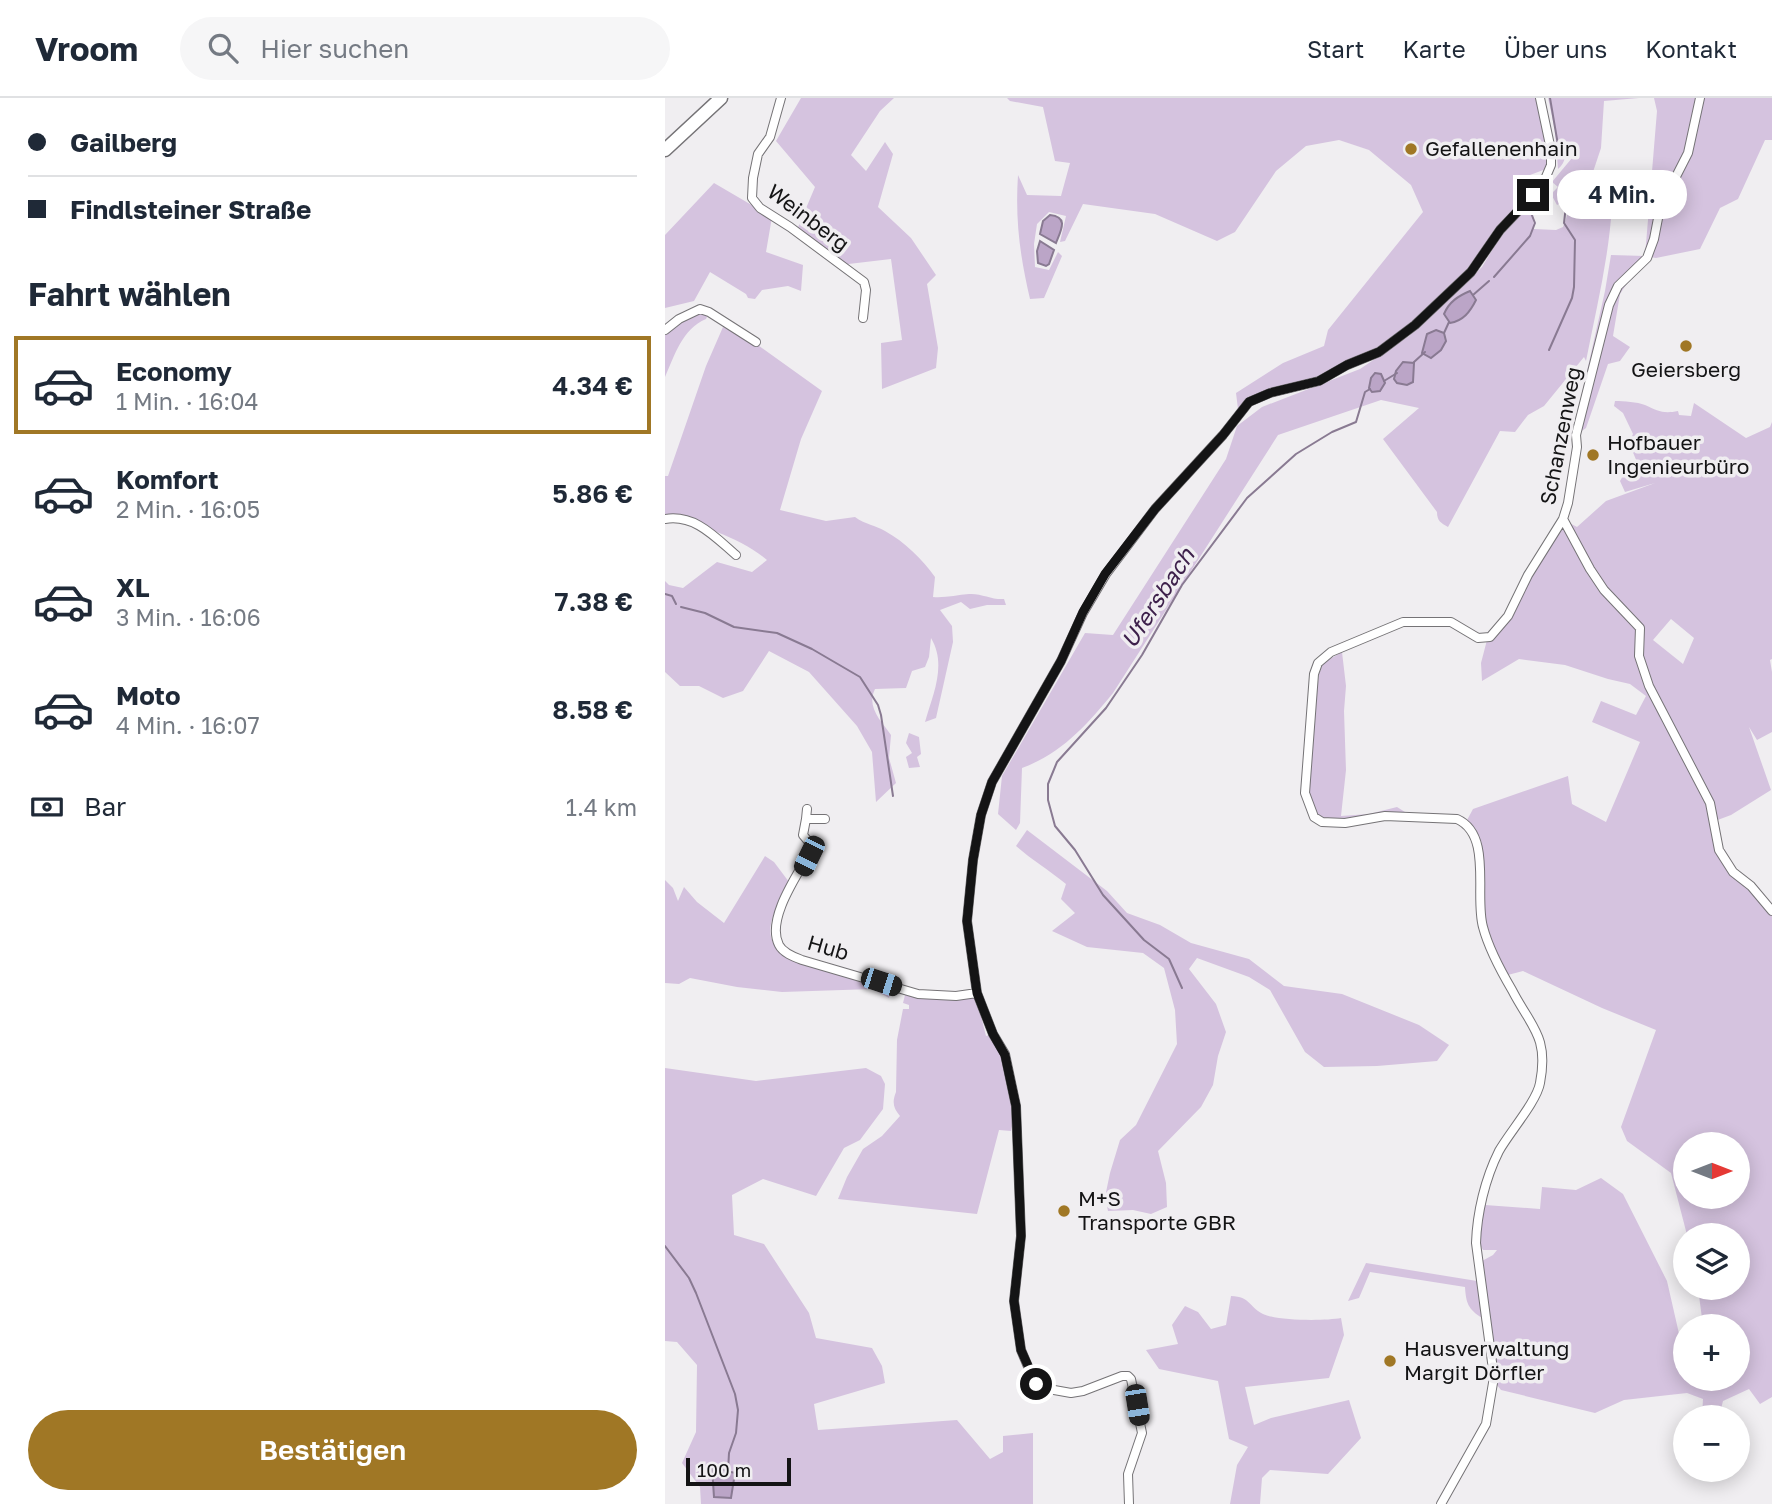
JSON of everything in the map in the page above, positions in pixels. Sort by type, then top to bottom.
[{"type":"main road","points":[[665,150],[721,98]]},
{"type":"street","name":"Weinberg","points":[[781,98],[770,137],[758,155],[751,198],[760,208],[864,282],[866,290],[863,318]]},
{"type":"street","points":[[1129,1504],[1128,1474],[1142,1433],[1134,1385],[1128,1376],[1071,1393],[1043,1388],[1036,1384],[1021,1350],[1014,1301],[1021,1236],[1016,1106],[1005,1055],[990,1027],[977,993],[967,921],[981,815],[992,782],[1054,673],[1083,612],[1105,574],[1155,509],[1223,435],[1249,402],[1270,393],[1319,381],[1347,365],[1379,352],[1415,325],[1471,272],[1500,230],[1542,186],[1551,165],[1550,140],[1540,98]]},
{"type":"street","name":"Schanzenweg","points":[[1700,98],[1688,153],[1660,208],[1647,258],[1618,286],[1609,305],[1576,435],[1577,447],[1563,519],[1604,590],[1640,628],[1639,656],[1649,686],[1710,803],[1719,850],[1733,872],[1751,886],[1772,911]]},
{"type":"street","points":[[665,330],[679,319],[700,309],[756,342]]},
{"type":"street","points":[[665,519],[672,518],[702,526],[736,555]]},
{"type":"street","points":[[1441,1504],[1486,1423],[1494,1377],[1476,1243],[1477,1222],[1485,1187],[1499,1153],[1540,1086],[1543,1048],[1531,1019],[1512,991],[1483,927],[1478,846],[1465,822],[1457,819],[1385,816],[1345,823],[1322,822],[1314,817],[1305,793],[1314,674],[1318,663],[1331,652],[1403,622],[1451,622],[1478,638],[1490,637],[1508,616],[1528,575],[1563,519]]},
{"type":"street","points":[[807,809],[806,819],[825,819]]},
{"type":"street","name":"Hub","points":[[806,819],[803,835],[813,847],[802,869],[792,881],[776,924],[779,945],[789,954],[918,994],[956,996],[977,993]]},
{"type":"shaded area","points":[[801,98],[894,98],[880,111],[851,155],[866,171],[885,142],[893,154],[878,207],[911,238],[936,275],[927,284],[938,348],[936,368],[882,389],[881,343],[902,340],[891,259],[840,265],[796,232],[815,187],[776,141]]},
{"type":"shaded area","name":"Gefallenenhain","points":[[1007,98],[1536,98],[1545,133],[1546,169],[1530,175],[1516,195],[1526,201],[1503,221],[1475,264],[1386,344],[1324,375],[1252,399],[1238,409],[1236,393],[1283,363],[1324,346],[1328,330],[1423,212],[1411,185],[1369,150],[1339,140],[1306,146],[1276,171],[1235,232],[1217,241],[1155,214],[1083,204],[1065,241],[1060,242],[1066,216],[1049,212],[1037,224],[1035,267],[1049,270],[1058,252],[1062,256],[1044,298],[1030,299],[1019,238],[1018,175],[1027,195],[1061,196],[1070,163],[1055,161],[1043,107],[1010,101]]},
{"type":"shaded area","points":[[1548,98],[1639,98],[1604,101],[1601,148],[1590,181],[1610,181],[1608,204],[1612,205],[1605,264],[1586,361],[1584,357],[1544,406],[1528,415],[1515,432],[1500,431],[1448,527],[1440,521],[1437,512],[1383,439],[1419,408],[1381,400],[1278,435],[1113,693],[1073,737],[1036,762],[1022,768],[1020,823],[1016,830],[998,814],[1002,776],[1085,633],[1113,635],[1226,459],[1237,426],[1262,407],[1360,369],[1409,336],[1482,267],[1503,232],[1529,204],[1533,210],[1534,229],[1556,230],[1563,227],[1567,208],[1563,202],[1557,205],[1551,194],[1546,195],[1548,187],[1553,192],[1558,187],[1552,182],[1577,152],[1567,145],[1564,161],[1558,169],[1555,130]]},
{"type":"shaded area","points":[[1654,98],[1772,98],[1772,140],[1765,140],[1738,199],[1720,208],[1700,249],[1656,258],[1645,256],[1657,111]]},
{"type":"shaded area","points":[[714,183],[772,217],[766,252],[803,265],[801,291],[788,286],[762,290],[755,299],[748,298],[746,294],[710,272],[694,301],[665,308],[665,235]]},
{"type":"shaded area","points":[[1050,215],[1062,221],[1056,243],[1040,234],[1043,221]]},
{"type":"shaded area","points":[[1040,241],[1054,250],[1046,266],[1038,263]]},
{"type":"shaded area","points":[[1611,255],[1645,256],[1620,294],[1613,336],[1630,347],[1620,361],[1608,364],[1586,428],[1576,435],[1574,429]]},
{"type":"shaded area","points":[[1470,291],[1476,300],[1471,308],[1462,318],[1450,323],[1444,314],[1448,306]]},
{"type":"shaded area","points":[[700,309],[709,312],[706,319],[685,336],[665,377],[665,331]]},
{"type":"shaded area","points":[[723,327],[755,343],[822,391],[801,439],[780,510],[826,521],[855,517],[892,535],[919,557],[935,577],[933,597],[973,594],[1004,599],[1006,605],[970,609],[961,602],[940,610],[952,626],[953,642],[936,718],[925,722],[938,669],[936,648],[931,638],[925,667],[912,671],[906,688],[875,689],[873,708],[891,735],[889,758],[896,783],[876,802],[872,752],[857,726],[809,672],[769,651],[743,691],[723,698],[699,686],[680,686],[665,672],[665,581],[669,585],[683,588],[717,562],[752,572],[767,560],[731,538],[665,516],[665,476],[668,476],[706,366]]},
{"type":"shaded area","points":[[1436,330],[1444,333],[1446,341],[1441,350],[1431,358],[1422,353],[1427,334]]},
{"type":"shaded area","points":[[1403,362],[1414,363],[1413,382],[1407,385],[1397,383],[1394,379]]},
{"type":"shaded area","points":[[1375,373],[1381,374],[1385,383],[1380,391],[1372,392],[1369,388]]},
{"type":"shaded area","points":[[1615,401],[1642,404],[1661,411],[1678,411],[1679,415],[1691,416],[1694,403],[1746,438],[1770,427],[1772,422],[1772,732],[1757,740],[1749,727],[1771,790],[1731,815],[1715,821],[1717,849],[1772,914],[1772,1397],[1760,1404],[1750,1390],[1750,1314],[1701,1314],[1700,1300],[1750,1300],[1750,1223],[1684,1223],[1680,1209],[1750,1209],[1750,1132],[1673,1132],[1673,1181],[1671,1173],[1627,1141],[1621,1127],[1656,1030],[1523,971],[1504,976],[1483,927],[1480,867],[1466,822],[1473,809],[1568,776],[1572,804],[1606,822],[1640,742],[1592,722],[1601,701],[1636,715],[1646,696],[1630,684],[1565,665],[1519,659],[1482,681],[1481,663],[1487,640],[1508,617],[1562,519],[1577,527],[1606,501],[1655,483],[1625,492],[1620,481],[1627,469],[1637,462],[1629,443],[1633,434],[1623,413],[1614,406]],"holes":[[[1671,619],[1694,638],[1683,664],[1653,640]]]},
{"type":"shaded area","points":[[1342,652],[1346,686],[1346,770],[1341,816],[1369,814],[1397,807],[1405,812],[1403,813],[1329,820],[1318,814],[1311,801],[1309,763],[1319,674],[1323,663]]},
{"type":"shaded area","points":[[909,733],[919,737],[921,754],[917,757],[920,767],[909,768],[906,757],[912,753],[906,743]]},
{"type":"shaded area","points":[[1027,830],[1107,891],[1127,913],[1160,925],[1191,943],[1249,959],[1284,986],[1342,994],[1419,1025],[1449,1045],[1437,1061],[1324,1067],[1305,1052],[1270,990],[1249,977],[1197,958],[1189,969],[1216,1004],[1226,1032],[1213,1085],[1201,1107],[1158,1151],[1166,1183],[1167,1207],[1151,1214],[1133,1210],[1108,1211],[1105,1197],[1120,1140],[1136,1125],[1177,1044],[1175,1010],[1164,968],[1143,953],[1087,947],[1052,931],[1075,913],[1061,899],[1066,884],[1016,846]]},
{"type":"shaded area","points":[[765,856],[774,862],[789,882],[771,923],[771,937],[777,948],[785,956],[891,988],[889,998],[873,989],[782,992],[690,978],[679,984],[665,983],[665,880],[673,888],[678,901],[684,887],[697,902],[724,923]]},
{"type":"shaded area","points":[[905,995],[937,999],[973,997],[978,1004],[986,1036],[993,1034],[1005,1054],[1016,1106],[1011,1131],[999,1130],[977,1214],[838,1199],[863,1149],[882,1136],[900,1116],[894,1102],[897,1040],[903,1009],[909,1009],[909,1005],[903,1003]]},
{"type":"shaded area","points":[[665,1068],[756,1081],[866,1068],[881,1076],[885,1084],[883,1109],[860,1140],[844,1148],[816,1196],[763,1179],[732,1195],[734,1235],[764,1244],[809,1313],[816,1338],[872,1348],[882,1366],[885,1383],[814,1404],[818,1430],[957,1420],[990,1459],[1003,1452],[1003,1436],[1033,1433],[1033,1504],[701,1504],[700,1487],[682,1463],[696,1432],[697,1365],[677,1342],[665,1341]]},
{"type":"shaded area","points":[[1601,1178],[1623,1194],[1667,1281],[1675,1314],[1673,1391],[1745,1391],[1723,1401],[1722,1405],[1703,1405],[1703,1399],[1687,1393],[1624,1400],[1595,1413],[1501,1390],[1497,1385],[1482,1261],[1497,1250],[1483,1250],[1479,1240],[1485,1205],[1540,1209],[1542,1187],[1576,1190]]},
{"type":"shaded area","points":[[1366,1263],[1477,1281],[1482,1318],[1469,1305],[1465,1287],[1370,1272],[1359,1298],[1348,1301]]},
{"type":"shaded area","points":[[1231,1296],[1242,1298],[1263,1314],[1279,1318],[1341,1318],[1344,1335],[1329,1378],[1245,1387],[1254,1425],[1271,1418],[1349,1400],[1361,1438],[1328,1474],[1270,1470],[1262,1478],[1260,1504],[1230,1504],[1237,1465],[1248,1447],[1229,1439],[1218,1381],[1159,1369],[1146,1350],[1178,1344],[1172,1325],[1185,1306],[1198,1312],[1211,1329],[1226,1325]]},
{"type":"shaded area","points":[[712,1467],[735,1473],[731,1498],[714,1497]]},
{"type":"waterway","name":"Ufersbach","points":[[1550,98],[1558,145]]},
{"type":"waterway","points":[[1549,350],[1572,298],[1574,287],[1575,240],[1564,223],[1569,179]]},
{"type":"waterway","name":"Ufersbach","points":[[1494,277],[1530,236],[1535,223],[1529,208]]},
{"type":"waterway","name":"Ufersbach","points":[[1473,295],[1489,281]]},
{"type":"waterway","name":"Ufersbach","points":[[1444,333],[1449,322]]},
{"type":"waterway","name":"Ufersbach","points":[[1414,362],[1425,352]]},
{"type":"waterway","name":"Ufersbach","points":[[1384,381],[1397,373]]},
{"type":"waterway","name":"Ufersbach","points":[[1182,988],[1169,959],[1144,940],[1103,895],[1075,850],[1055,826],[1048,800],[1048,784],[1057,762],[1106,708],[1142,655],[1182,585],[1247,498],[1296,454],[1332,432],[1356,422],[1365,392],[1370,389]]},
{"type":"waterway","points":[[665,594],[672,596],[676,604]]},
{"type":"waterway","points":[[681,607],[705,613],[734,627],[777,633],[812,649],[860,677],[878,705],[881,715],[893,796]]},
{"type":"waterway","points":[[665,1246],[689,1278],[735,1394],[738,1410],[736,1433],[729,1453],[728,1471]]},
{"type":"place","name":"Gefallenenhain","points":[[1411,149]]},
{"type":"place","name":"Geiersberg","points":[[1686,346]]},
{"type":"place","name":"Hofbauer Ingenieurbüro","points":[[1593,455]]},
{"type":"place","name":"M+S Transporte GBR","points":[[1064,1211]]},
{"type":"place","name":"Hausverwaltung Margit Dörfler","points":[[1390,1361]]},
{"type":"route","points":[[1036,1384],[1021,1350],[1014,1301],[1021,1236],[1016,1106],[1005,1055],[986,1019],[977,993],[967,921],[981,815],[992,782],[1061,661],[1083,612],[1105,574],[1155,509],[1223,435],[1249,402],[1270,393],[1319,381],[1347,365],[1379,352],[1415,325],[1471,272],[1500,230],[1533,195]]}]
